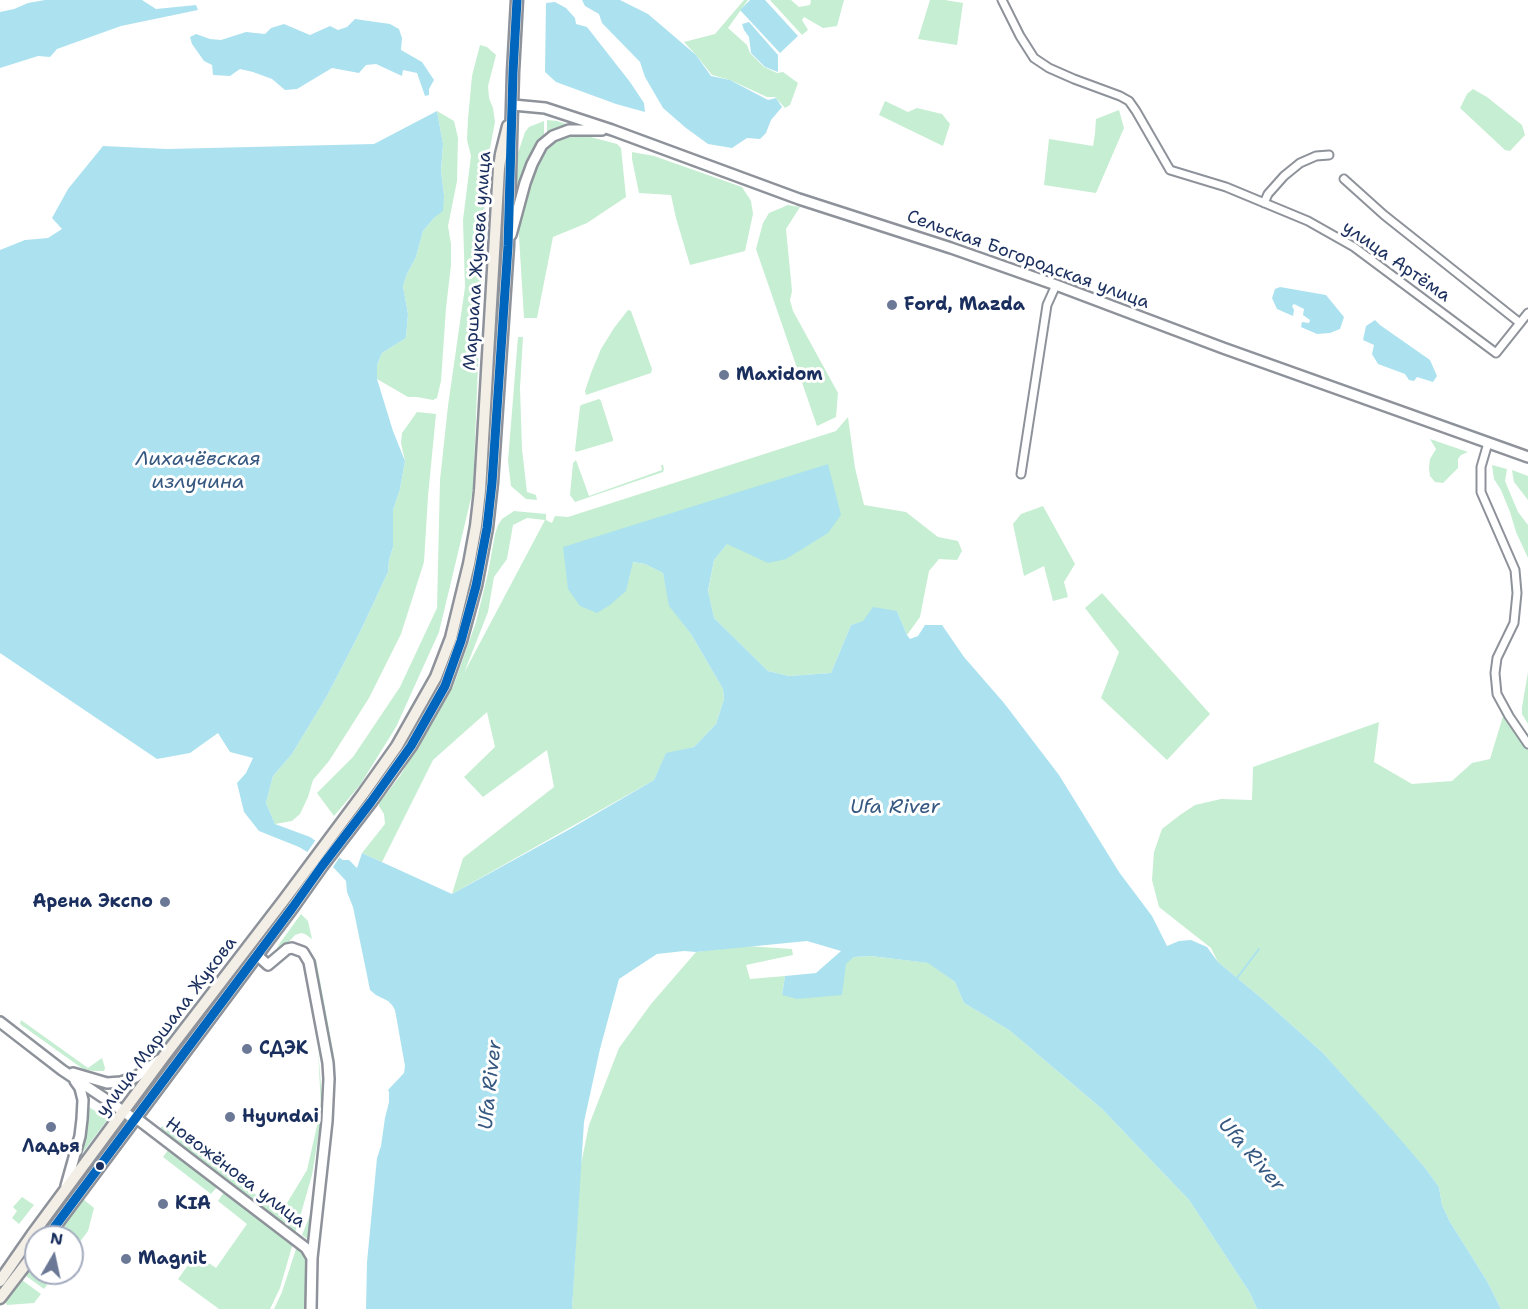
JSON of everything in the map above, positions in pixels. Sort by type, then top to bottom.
[{"type":"main road","points":[[513,105],[517,0]]},
{"type":"main road","name":"Сельская Богородская улица","points":[[513,105],[545,108],[612,130],[799,199],[1056,285],[1528,458]]},
{"type":"main road","name":"Маршала Жукова улица","points":[[371,802],[411,746],[445,686],[461,641],[476,586],[487,528],[492,483],[508,246],[513,105]]},
{"type":"main road","name":"Маршала Жукова улица","points":[[363,794],[397,746],[436,677],[451,638],[469,564],[480,491],[499,168],[513,105]]},
{"type":"main road","points":[[508,246],[531,164],[542,145],[553,136],[569,130],[612,130]]},
{"type":"main road","name":"улица Маршала Жукова","points":[[56,1225],[257,955],[288,904],[363,794]]},
{"type":"main road","name":"улица Маршала Жукова","points":[[0,1281],[165,1055],[288,904],[322,866],[371,802]]},
{"type":"main road","points":[[257,955],[268,965],[287,949],[292,948],[303,952],[309,962],[328,1063],[327,1121],[312,1258],[311,1309]]},
{"type":"main road","points":[[0,1022],[62,1070],[80,1088],[83,1100],[80,1137],[65,1190]]},
{"type":"main road","points":[[62,1070],[107,1083],[121,1082],[136,1077],[165,1055]]},
{"type":"main road","name":"Новожёнова улица","points":[[62,1070],[140,1121],[306,1248],[312,1258]]},
{"type":"main road","points":[[0,1298],[24,1267]]},
{"type":"street","name":"улица Артёма","points":[[1002,0],[1034,58],[1049,68],[1129,101],[1170,170],[1226,187],[1308,221],[1354,247],[1496,353],[1520,323]]},
{"type":"street","points":[[1264,203],[1268,194],[1284,176],[1300,163],[1316,156],[1329,155]]},
{"type":"street","points":[[1344,179],[1391,221],[1520,323],[1528,313]]},
{"type":"street","points":[[1021,474],[1047,305],[1056,285]]},
{"type":"street","points":[[1488,443],[1481,467],[1481,492],[1515,570],[1517,593],[1514,623],[1497,658],[1495,673],[1497,694],[1509,717],[1528,744]]},
{"type":"green space","points":[[744,0],[748,0],[728,28],[747,45],[750,53],[764,67],[777,73],[783,72],[798,83],[790,105],[785,108],[775,97],[767,97],[730,80],[712,75],[684,42],[715,34]]},
{"type":"green space","points":[[770,0],[791,0],[799,7],[810,5],[811,0],[844,0],[837,26],[823,28],[804,17],[802,20],[808,30],[802,35]]},
{"type":"green space","points":[[930,0],[963,3],[957,45],[918,39]]},
{"type":"green space","points":[[480,45],[487,47],[496,55],[488,86],[495,122],[486,169],[473,490],[439,632],[396,727],[360,785],[334,816],[317,793],[353,757],[400,687],[437,608],[440,480],[465,287],[463,220],[471,156],[467,140],[468,119],[472,76]]},
{"type":"green space","points":[[1473,89],[1487,97],[1522,125],[1525,135],[1510,151],[1505,150],[1460,108],[1467,94]]},
{"type":"green space","points":[[885,101],[908,112],[917,108],[942,114],[950,124],[943,146],[879,115]]},
{"type":"green space","points":[[1119,110],[1124,128],[1096,193],[1044,185],[1049,139],[1093,146],[1096,119]]},
{"type":"green space","points":[[437,111],[454,121],[458,138],[457,181],[448,226],[451,265],[441,381],[437,398],[433,400],[408,397],[377,379],[377,365],[382,353],[406,338],[408,314],[403,286],[416,257],[423,231],[435,217],[444,195],[441,171],[443,144]]},
{"type":"green space","points":[[547,120],[557,121],[573,126],[547,133]]},
{"type":"green space","points":[[544,121],[544,136],[532,150],[516,195],[518,153],[525,132],[529,127]]},
{"type":"green space","points":[[587,136],[617,144],[621,148],[626,197],[587,223],[553,237],[537,318],[524,318],[518,220],[540,152],[554,139]]},
{"type":"green space","points":[[632,152],[654,156],[742,187],[751,201],[753,214],[745,251],[690,265],[671,195],[639,193]]},
{"type":"green space","points":[[788,205],[800,207],[786,229],[792,291],[790,300],[793,311],[838,393],[836,417],[817,426],[756,249],[763,223],[769,213]]},
{"type":"green space","points":[[628,310],[631,311],[652,369],[651,373],[586,395],[585,391],[601,349]]},
{"type":"green space","points":[[518,337],[523,337],[520,388],[522,449],[527,492],[536,495],[537,500],[526,499],[511,486],[508,461]]},
{"type":"green space","points":[[599,399],[613,441],[576,452],[580,407]]},
{"type":"green space","points":[[417,412],[436,414],[424,562],[401,634],[369,698],[329,761],[313,780],[300,814],[292,821],[275,824],[266,803],[273,776],[292,754],[327,696],[388,572],[393,547],[393,510],[400,489],[405,461],[401,443],[402,433]]},
{"type":"green space","points":[[848,417],[855,468],[864,505],[906,512],[938,537],[958,541],[962,551],[957,560],[939,559],[929,571],[920,617],[907,635],[897,611],[851,625],[831,673],[789,676],[768,671],[714,618],[708,592],[714,560],[727,544],[828,533],[564,547],[629,579],[632,562],[645,564],[663,573],[670,606],[691,634],[723,689],[724,699],[716,724],[694,747],[666,754],[654,780],[452,894],[463,858],[554,787],[547,750],[483,797],[464,777],[495,747],[487,712],[433,760],[382,862],[362,853],[385,824],[379,803],[400,776],[453,687],[476,622],[495,534],[502,519],[514,511],[546,514],[546,520],[552,523],[555,516],[568,517],[836,431]],"holes":[[[527,518],[545,520],[464,673],[488,612],[494,577],[507,559],[513,525]]]},
{"type":"green space","points":[[1430,439],[1468,452],[1461,455],[1458,459],[1458,468],[1443,483],[1435,482],[1430,476],[1430,459],[1436,449]]},
{"type":"green space","points":[[576,460],[589,496],[662,470],[661,465],[664,469],[663,472],[575,502],[570,495],[573,463]]},
{"type":"green space","points":[[1492,465],[1507,469],[1505,481],[1518,512],[1528,525],[1528,558],[1501,490],[1494,479]]},
{"type":"green space","points":[[1512,470],[1528,476],[1528,500],[1514,482]]},
{"type":"green space","points":[[1043,506],[1075,564],[1064,582],[1068,597],[1053,601],[1044,566],[1024,576],[1013,524],[1021,514]]},
{"type":"green space","points":[[1102,593],[1210,714],[1167,760],[1101,698],[1119,652],[1085,608]]},
{"type":"green space","points":[[1528,672],[1528,724],[1522,714],[1522,707]]},
{"type":"green space","points":[[1504,713],[1528,750],[1528,1309],[1501,1309],[1487,1281],[1450,1222],[1442,1205],[1439,1187],[1426,1169],[1323,1053],[1218,962],[1211,948],[1159,907],[1152,880],[1154,852],[1162,829],[1195,805],[1221,799],[1252,800],[1253,767],[1379,722],[1374,762],[1412,784],[1452,781],[1472,763],[1490,759]]},
{"type":"green space","points":[[301,914],[308,921],[312,939],[301,933],[295,935],[277,955],[277,948]]},
{"type":"green space","points":[[746,946],[792,949],[793,955],[746,965],[750,979],[785,976],[782,995],[854,957],[871,956],[929,963],[955,982],[964,1003],[1009,1030],[1102,1109],[1189,1200],[1250,1293],[1257,1309],[572,1309],[580,1169],[589,1125],[619,1048],[651,1004],[696,952]]},
{"type":"green space","points":[[316,959],[335,1061],[313,962]]},
{"type":"green space","points":[[190,998],[192,1000],[167,1043],[151,1063],[136,1075],[119,1081],[104,1078],[126,1074],[149,1056]]},
{"type":"green space","points":[[21,1020],[88,1068],[102,1058],[104,1071],[83,1069],[20,1024]]},
{"type":"green space","points":[[318,1050],[323,1108],[312,1175],[294,1235],[158,1132],[162,1126],[281,1213],[307,1170],[321,1108]]},
{"type":"green space","points":[[84,1104],[108,1119],[81,1155],[85,1121]]},
{"type":"green space","points":[[168,1150],[217,1187],[211,1194],[163,1157]]},
{"type":"green space","points":[[224,1192],[293,1243],[280,1288],[270,1309],[219,1309],[178,1279],[196,1254],[216,1268],[247,1224],[218,1201]]},
{"type":"green space","points":[[22,1197],[34,1205],[19,1224],[12,1218],[17,1211],[13,1207]]},
{"type":"green space","points":[[83,1199],[94,1208],[88,1231],[84,1236],[84,1225],[64,1225]]},
{"type":"green space","points":[[316,1200],[311,1238],[309,1240],[302,1235]]},
{"type":"green space","points":[[297,1246],[305,1252],[307,1258],[306,1309],[274,1309],[282,1292]]},
{"type":"green space","points":[[22,1280],[24,1285],[29,1285],[41,1294],[34,1303],[7,1305],[5,1301]]},
{"type":"water","points":[[45,0],[142,0],[156,9],[196,5],[198,10],[121,26],[57,49],[50,57],[38,56],[0,68],[0,12]]},
{"type":"water","points":[[582,0],[620,0],[648,14],[696,55],[711,76],[730,80],[768,100],[776,98],[782,107],[771,120],[766,133],[760,139],[747,138],[732,148],[708,144],[663,108],[645,77],[640,62],[602,23],[599,14],[585,6]]},
{"type":"water","points":[[750,0],[765,0],[798,36],[780,53],[740,10]]},
{"type":"water","points":[[555,2],[566,8],[575,18],[576,24],[587,27],[630,82],[644,103],[645,112],[556,82],[545,72],[546,3]]},
{"type":"water","points":[[355,19],[390,24],[399,29],[402,38],[401,50],[422,62],[434,80],[429,89],[429,95],[425,96],[417,73],[403,70],[402,76],[376,64],[366,65],[359,73],[332,68],[297,89],[285,90],[272,79],[240,69],[230,76],[213,75],[212,65],[204,61],[190,37],[196,34],[221,40],[246,32],[265,34],[271,28],[284,24],[310,35],[330,26],[338,30],[347,27]]},
{"type":"water","points":[[749,22],[778,55],[778,72],[765,67],[751,53],[749,37],[742,24]]},
{"type":"water","name":"Ufa River","points":[[437,111],[443,144],[441,171],[443,211],[423,231],[416,257],[403,286],[408,314],[406,338],[382,353],[377,365],[377,379],[405,461],[400,489],[393,510],[393,547],[388,572],[327,696],[292,754],[273,776],[266,803],[275,824],[310,837],[343,860],[349,860],[357,868],[362,853],[452,894],[654,780],[666,753],[694,747],[716,724],[724,699],[723,689],[691,634],[669,606],[663,573],[645,564],[633,562],[626,591],[597,613],[580,606],[568,589],[563,547],[828,464],[841,515],[828,533],[786,559],[768,563],[727,544],[714,560],[708,591],[714,618],[768,671],[789,676],[831,673],[851,625],[863,621],[873,607],[897,611],[910,639],[918,636],[925,625],[942,625],[964,657],[1004,703],[1059,775],[1119,872],[1152,916],[1167,946],[1179,941],[1191,940],[1207,947],[1218,962],[1323,1053],[1426,1169],[1439,1187],[1442,1205],[1450,1222],[1487,1281],[1501,1309],[1257,1309],[1250,1293],[1189,1200],[1102,1109],[1009,1030],[964,1003],[955,982],[928,963],[871,956],[854,957],[846,964],[842,995],[797,999],[782,995],[785,976],[816,973],[841,951],[807,941],[657,954],[619,979],[600,1049],[584,1122],[572,1309],[366,1309],[367,1262],[377,1158],[389,1102],[388,1090],[404,1073],[405,1066],[395,1010],[388,1001],[370,990],[346,881],[334,868],[299,847],[259,831],[244,812],[237,783],[246,773],[253,758],[230,752],[218,733],[190,753],[157,759],[0,653],[0,250],[25,240],[48,238],[62,229],[52,218],[68,189],[103,146],[167,149],[374,144]]},
{"type":"water","points":[[1280,287],[1326,295],[1344,317],[1340,329],[1317,334],[1301,327],[1302,322],[1309,323],[1310,320],[1303,315],[1304,309],[1294,304],[1292,306],[1293,316],[1277,309],[1272,298],[1275,289]]},
{"type":"water","points":[[1375,320],[1430,360],[1437,376],[1433,382],[1417,377],[1414,381],[1409,380],[1405,374],[1378,364],[1372,354],[1374,345],[1363,340],[1366,326]]},
{"type":"pier","points":[[317,838],[341,855],[331,870],[306,854]]},
{"type":"waterway","points":[[1237,978],[1259,949]]},
{"type":"transit line","points":[[56,1225],[371,802],[411,746],[445,686],[461,641],[476,586],[487,528],[492,483],[508,246],[517,0]]},
{"type":"place","name":"Ford, Mazda","points":[[892,305]]},
{"type":"place","name":"Maxidom","points":[[724,375]]},
{"type":"place","name":"Арена Экспо","points":[[165,902]]},
{"type":"place","name":"СДЭК","points":[[247,1049]]},
{"type":"place","name":"Hyundai","points":[[230,1117]]},
{"type":"place","name":"Ладья","points":[[51,1127]]},
{"type":"place","name":"KIA","points":[[163,1204]]},
{"type":"place","name":"Magnit","points":[[126,1259]]},
{"type":"water label","name":"Лихачёвская излучина","points":[[198,472]]}]
